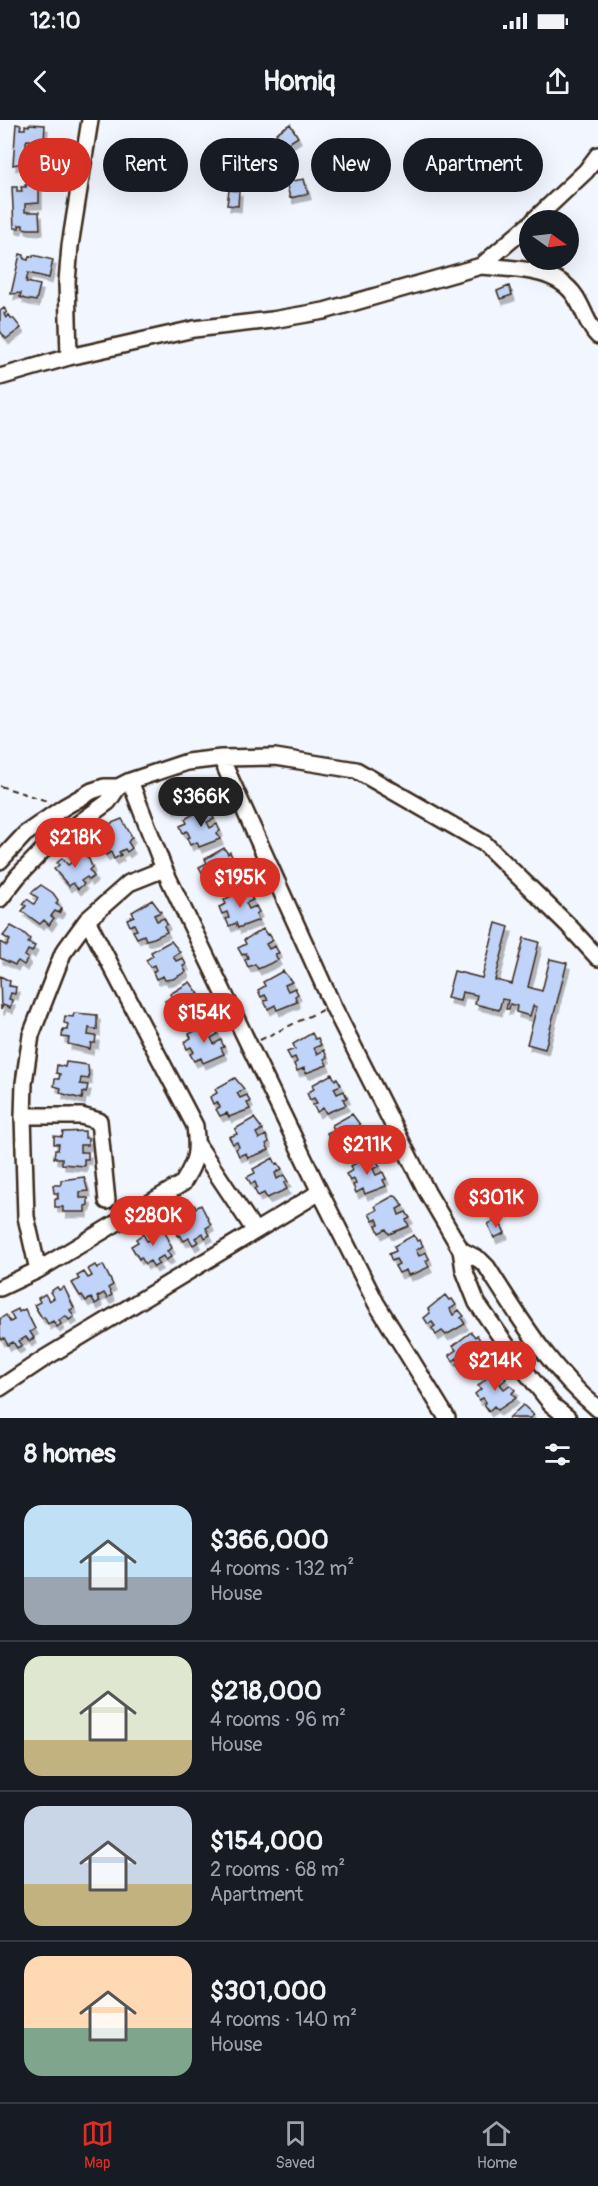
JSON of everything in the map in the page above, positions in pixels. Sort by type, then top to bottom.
[{"type":"street","points":[[69,357],[67,282],[70,246],[90,120]]},
{"type":"street","points":[[545,210],[586,171],[598,155]]},
{"type":"street","points":[[480,267],[519,233]]},
{"type":"street","points":[[0,377],[69,357],[194,329],[324,311],[480,267],[543,274],[557,280],[568,287],[575,296],[592,330],[598,336]]},
{"type":"street","points":[[0,861],[25,834],[92,791],[124,784],[187,762],[275,756],[356,770],[485,844],[568,925],[598,958]]},
{"type":"street","points":[[221,758],[333,1006],[427,1192],[461,1250],[464,1270],[477,1303],[552,1405],[568,1418]]},
{"type":"street","points":[[124,784],[320,1192],[376,1303],[444,1417]]},
{"type":"street","points":[[0,899],[45,848],[108,802],[124,784]]},
{"type":"street","points":[[38,1270],[26,1217],[23,1116],[24,1083],[31,1035],[63,953],[87,920],[129,883],[164,868]]},
{"type":"street","points":[[0,1288],[38,1270],[183,1183],[195,1162],[197,1144],[195,1126],[87,920]]},
{"type":"street","points":[[23,1116],[81,1116],[99,1121],[102,1130],[107,1201]]},
{"type":"street","points":[[197,1144],[255,1231]]},
{"type":"street","points":[[0,1389],[45,1358],[320,1192]]},
{"type":"street","points":[[461,1250],[480,1260],[487,1267],[537,1345],[579,1393],[598,1409]]},
{"type":"path","points":[[0,786],[64,807]]},
{"type":"path","points":[[249,1045],[333,1006]]},
{"type":"building","points":[[16,124],[21,125],[20,129],[25,129],[25,125],[29,126],[29,124],[45,125],[44,138],[18,138],[18,164],[13,165]]},
{"type":"building","points":[[290,124],[298,137],[279,138],[276,133]]},
{"type":"building","points":[[304,179],[308,194],[290,198],[288,192],[299,192],[299,180]]},
{"type":"building","points":[[12,187],[17,187],[17,191],[39,192],[39,203],[25,204],[25,212],[39,212],[40,229],[23,228],[23,225],[14,228]]},
{"type":"building","points":[[229,192],[239,192],[238,206],[227,205]]},
{"type":"building","points":[[20,254],[28,260],[29,256],[33,257],[33,255],[53,260],[49,278],[28,273],[26,282],[40,285],[36,301],[20,297],[21,293],[11,294]]},
{"type":"building","points":[[509,286],[512,295],[500,299],[497,291]]},
{"type":"building","points":[[4,308],[7,312],[4,314],[6,318],[9,315],[21,328],[6,339],[0,331],[0,311]]},
{"type":"building","points":[[191,782],[197,794],[172,807],[166,795]]},
{"type":"building","points":[[205,807],[214,819],[207,822],[210,828],[217,824],[220,839],[199,847],[197,842],[190,845],[187,831],[183,833],[180,826],[187,823],[185,819]]},
{"type":"building","points":[[122,819],[132,837],[128,842],[132,848],[127,852],[125,849],[119,852],[121,855],[114,859],[111,852],[106,855],[94,837],[103,827],[108,834],[113,830],[109,824]]},
{"type":"building","points":[[79,848],[89,859],[92,867],[89,870],[94,876],[89,880],[87,877],[81,881],[84,884],[78,889],[73,883],[69,886],[54,869],[62,858],[68,865],[73,861],[68,854]]},
{"type":"building","points":[[224,848],[228,854],[230,852],[233,859],[227,863],[229,868],[236,865],[240,872],[236,873],[239,879],[219,887],[216,882],[209,886],[206,879],[209,877],[207,872],[203,874],[199,867],[207,863],[205,859]]},
{"type":"building","points":[[41,885],[53,893],[58,900],[56,904],[62,908],[59,913],[55,911],[51,916],[54,918],[49,925],[44,920],[40,924],[22,911],[27,899],[34,904],[38,898],[31,893]]},
{"type":"building","points":[[244,888],[253,900],[246,903],[249,909],[256,906],[259,920],[238,928],[236,923],[229,926],[226,919],[229,918],[227,912],[222,914],[219,907],[226,904],[224,900]]},
{"type":"building","points":[[152,900],[161,912],[154,915],[157,921],[164,918],[167,932],[146,940],[144,935],[137,938],[133,931],[137,930],[134,924],[130,926],[127,919],[134,916],[132,912]]},
{"type":"building","points":[[496,923],[509,927],[495,980],[512,984],[524,938],[539,942],[528,987],[542,991],[550,959],[567,963],[545,1049],[527,1044],[537,1007],[533,1006],[530,1016],[516,1012],[517,1006],[510,1004],[509,1009],[506,1009],[508,1000],[502,999],[499,1010],[475,1004],[477,995],[462,992],[460,1001],[447,998],[454,971],[482,978]]},
{"type":"building","points":[[11,926],[24,933],[30,939],[28,943],[35,946],[32,952],[28,950],[25,956],[28,958],[24,965],[18,961],[15,965],[0,958],[0,942],[7,946],[10,940],[3,936]]},
{"type":"building","points":[[263,929],[273,940],[266,944],[269,949],[275,946],[279,953],[275,954],[278,960],[258,969],[255,964],[248,967],[245,960],[248,958],[246,953],[242,955],[238,948],[246,944],[244,940]]},
{"type":"building","points":[[171,941],[180,952],[173,956],[176,961],[183,958],[186,972],[173,979],[165,980],[163,976],[156,979],[153,972],[156,970],[154,965],[150,967],[146,960],[153,956],[151,952]]},
{"type":"building","points":[[283,971],[292,982],[285,985],[288,991],[295,988],[298,994],[295,996],[297,1002],[277,1010],[275,1005],[268,1009],[264,1001],[268,1000],[265,995],[261,997],[258,990],[265,986],[263,982]]},
{"type":"building","points":[[0,976],[10,981],[9,986],[16,987],[15,994],[11,993],[9,999],[12,1000],[10,1008],[3,1005],[1,1010]]},
{"type":"building","points":[[190,982],[199,994],[192,997],[195,1003],[201,1000],[205,1006],[201,1008],[204,1014],[184,1022],[181,1017],[175,1021],[171,1013],[174,1012],[172,1007],[168,1008],[165,1001],[172,998],[170,994]]},
{"type":"building","points":[[74,1013],[97,1015],[97,1030],[89,1028],[88,1035],[96,1036],[95,1043],[91,1043],[90,1049],[68,1044],[69,1038],[62,1037],[63,1029],[67,1030],[68,1024],[64,1023],[65,1016],[73,1017]]},
{"type":"building","points":[[209,1023],[218,1034],[211,1038],[214,1044],[221,1040],[224,1054],[203,1063],[201,1058],[194,1061],[190,1054],[194,1052],[191,1047],[187,1049],[184,1042],[191,1038],[189,1034]]},
{"type":"building","points":[[312,1033],[321,1045],[314,1048],[317,1054],[324,1050],[327,1065],[306,1073],[304,1068],[297,1071],[294,1064],[297,1062],[295,1057],[291,1059],[287,1052],[295,1049],[293,1044]]},
{"type":"building","points":[[66,1062],[88,1065],[89,1079],[81,1078],[80,1084],[88,1085],[86,1093],[83,1092],[82,1099],[60,1093],[61,1088],[54,1086],[55,1079],[59,1079],[60,1074],[56,1073],[57,1065],[65,1067]]},
{"type":"building","points":[[332,1074],[341,1085],[334,1088],[337,1094],[344,1091],[347,1098],[343,1099],[346,1105],[326,1113],[323,1108],[317,1112],[313,1105],[317,1103],[314,1098],[310,1100],[307,1093],[314,1089],[312,1085]]},
{"type":"building","points":[[235,1078],[244,1089],[237,1093],[240,1098],[247,1095],[250,1109],[229,1117],[227,1113],[220,1116],[216,1109],[220,1107],[217,1102],[213,1104],[210,1097],[217,1093],[215,1089]]},
{"type":"building","points":[[352,1114],[361,1126],[354,1129],[357,1135],[363,1131],[367,1138],[363,1140],[366,1146],[346,1154],[344,1149],[337,1152],[333,1145],[337,1143],[334,1138],[330,1140],[327,1133],[334,1130],[332,1125]]},
{"type":"building","points":[[254,1118],[263,1130],[256,1133],[259,1139],[266,1135],[269,1150],[248,1158],[246,1153],[239,1156],[236,1149],[239,1147],[237,1142],[233,1144],[229,1137],[237,1134],[235,1129]]},
{"type":"building","points":[[85,1131],[88,1145],[80,1145],[80,1152],[88,1152],[88,1159],[84,1159],[84,1166],[62,1164],[62,1158],[54,1158],[59,1144],[54,1144],[54,1136],[62,1137],[63,1132]]},
{"type":"building","points":[[371,1154],[380,1166],[373,1169],[376,1175],[383,1172],[386,1186],[365,1194],[363,1189],[356,1193],[353,1185],[356,1184],[354,1179],[350,1181],[346,1174],[353,1170],[351,1166]]},
{"type":"building","points":[[273,1158],[282,1169],[275,1173],[277,1179],[284,1175],[288,1182],[284,1183],[287,1189],[267,1198],[264,1193],[258,1196],[254,1189],[257,1187],[255,1182],[251,1184],[247,1177],[255,1173],[253,1169]]},
{"type":"building","points":[[84,1177],[88,1191],[80,1192],[80,1198],[88,1198],[85,1212],[63,1212],[63,1207],[55,1207],[58,1193],[54,1193],[53,1185],[61,1185],[61,1180]]},
{"type":"building","points":[[395,1195],[404,1206],[397,1209],[399,1215],[406,1212],[410,1218],[406,1220],[409,1226],[389,1234],[386,1229],[379,1233],[376,1225],[379,1224],[377,1219],[373,1221],[369,1214],[377,1210],[375,1206]]},
{"type":"building","points":[[194,1205],[196,1208],[201,1205],[211,1225],[206,1228],[210,1235],[205,1238],[203,1233],[195,1238],[198,1242],[193,1245],[189,1238],[184,1241],[180,1235],[178,1236],[170,1223],[182,1212],[186,1219],[190,1216],[186,1209]]},
{"type":"building","points":[[498,1219],[505,1233],[494,1238],[488,1224]]},
{"type":"building","points":[[162,1227],[172,1248],[167,1251],[171,1257],[166,1260],[163,1256],[156,1260],[159,1264],[154,1267],[150,1261],[145,1264],[141,1257],[139,1259],[131,1246],[138,1242],[136,1239],[143,1234],[147,1241],[151,1239],[147,1232],[155,1228],[156,1231]]},
{"type":"building","points":[[414,1235],[423,1246],[416,1250],[419,1256],[426,1252],[429,1267],[408,1275],[406,1270],[399,1273],[395,1266],[399,1264],[396,1259],[392,1261],[389,1254],[396,1251],[394,1246]]},
{"type":"building","points":[[95,1265],[97,1268],[103,1265],[113,1285],[108,1288],[112,1295],[107,1298],[104,1293],[97,1297],[100,1301],[95,1304],[91,1298],[86,1301],[82,1295],[80,1296],[72,1283],[84,1272],[88,1278],[92,1276],[88,1269]]},
{"type":"building","points":[[57,1287],[59,1290],[64,1287],[74,1308],[70,1310],[74,1317],[69,1320],[66,1316],[59,1320],[61,1324],[57,1327],[53,1321],[48,1324],[34,1305],[40,1302],[38,1298],[45,1294],[49,1301],[54,1298],[50,1292]]},
{"type":"building","points":[[445,1295],[456,1305],[450,1309],[453,1315],[459,1310],[464,1316],[461,1318],[465,1324],[446,1335],[442,1331],[436,1335],[432,1328],[435,1326],[432,1322],[428,1324],[424,1318],[430,1313],[428,1309]]},
{"type":"building","points":[[18,1309],[19,1312],[25,1309],[35,1329],[30,1332],[34,1338],[29,1341],[26,1337],[19,1341],[22,1345],[17,1348],[13,1342],[8,1345],[4,1338],[2,1340],[0,1319],[6,1315],[10,1322],[14,1320],[10,1313]]},
{"type":"building","points":[[471,1332],[475,1337],[477,1335],[481,1342],[475,1346],[479,1351],[485,1347],[490,1361],[471,1372],[468,1367],[462,1372],[457,1365],[460,1363],[457,1358],[453,1361],[449,1355],[456,1350],[453,1346]]},
{"type":"building","points":[[495,1370],[506,1379],[500,1384],[504,1389],[510,1385],[515,1390],[512,1393],[516,1398],[498,1410],[494,1406],[489,1411],[483,1398],[479,1400],[475,1394],[481,1389],[478,1386]]},
{"type":"building","points":[[523,1405],[534,1415],[530,1418],[509,1418]]}]
